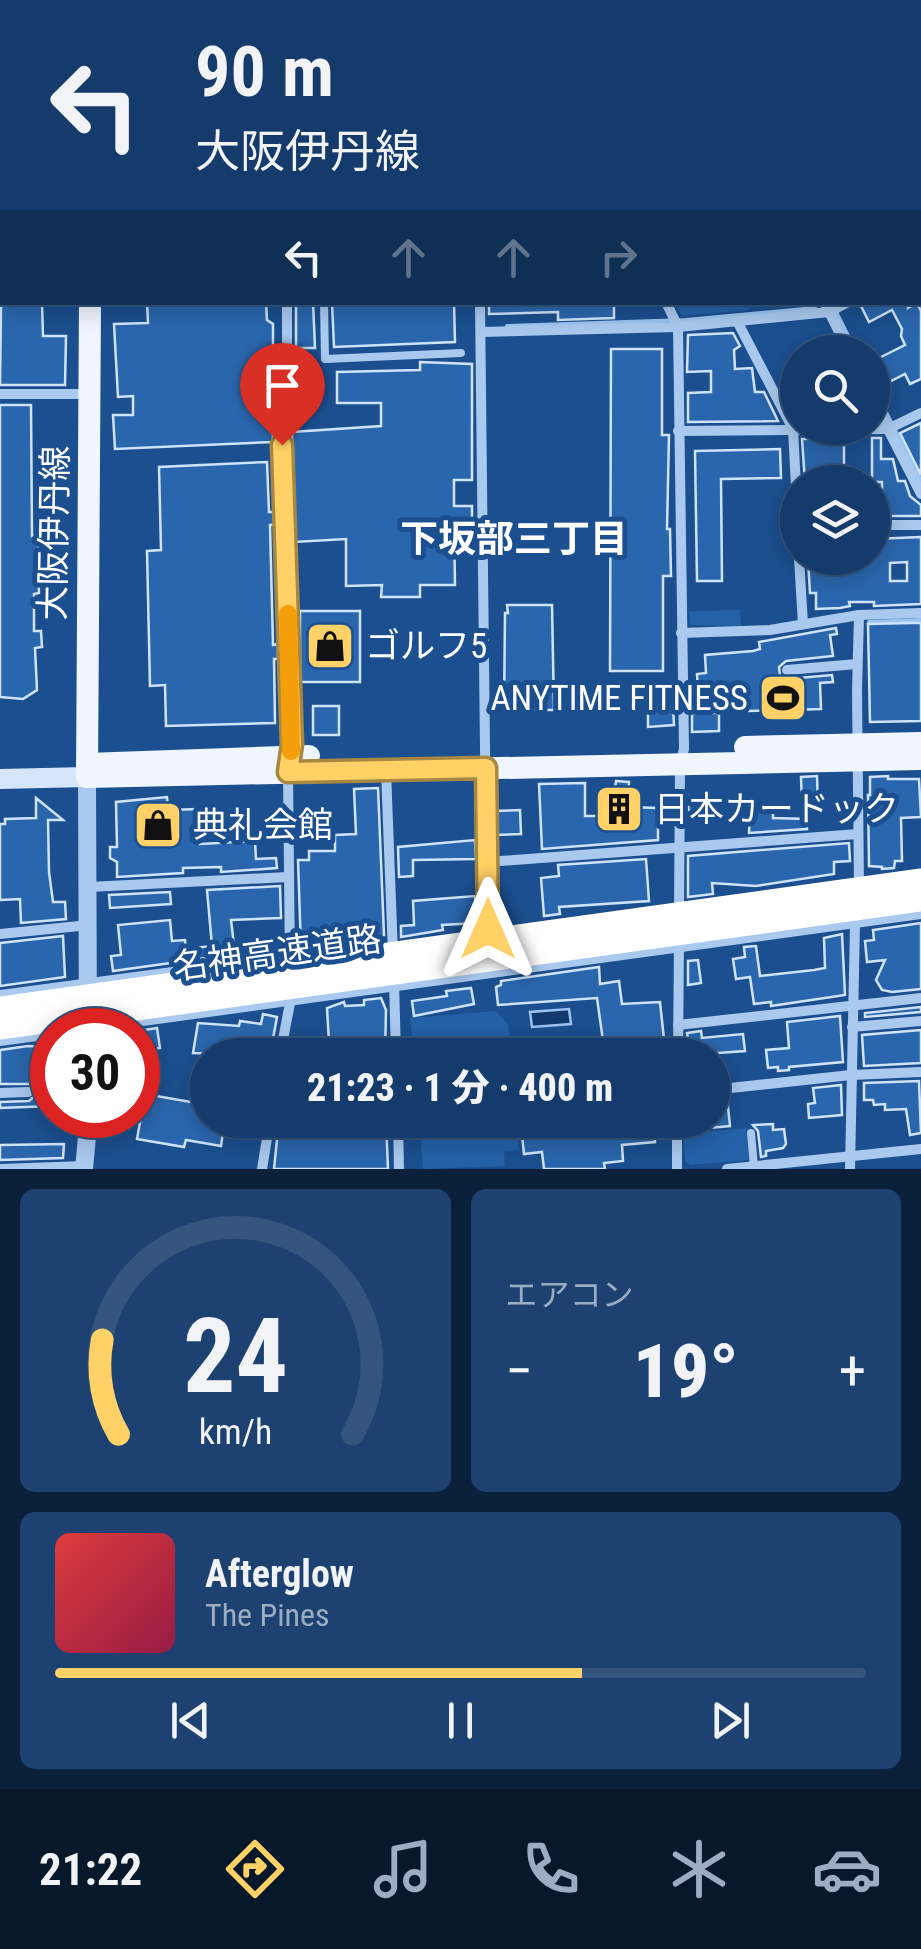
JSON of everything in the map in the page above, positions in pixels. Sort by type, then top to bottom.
[{"type":"highway","name":"名神高速道路","points":[[0,1009],[921,881]]},
{"type":"highway","name":"名神高速道路","points":[[0,1027],[921,899]]},
{"type":"main road","name":"大阪伊丹線","points":[[87,770],[90,305]]},
{"type":"main road","points":[[859,752],[921,742]]},
{"type":"main road","points":[[0,779],[87,770],[289,764],[859,752],[921,759]]},
{"type":"main road","points":[[289,764],[386,771],[486,762]]},
{"type":"main road","points":[[0,766],[87,770]]},
{"type":"street","points":[[284,1038],[292,1000],[282,445],[287,305]]},
{"type":"street","points":[[480,305],[489,929],[496,971]]},
{"type":"street","points":[[668,305],[678,326],[682,756],[678,1038]]},
{"type":"street","points":[[481,332],[678,326],[826,307],[840,335]]},
{"type":"street","points":[[737,321],[780,405]]},
{"type":"street","points":[[0,394],[91,394]]},
{"type":"street","points":[[890,428],[921,413]]},
{"type":"street","points":[[678,431],[780,429]]},
{"type":"street","points":[[890,433],[921,494]]},
{"type":"street","points":[[890,526],[921,525]]},
{"type":"street","points":[[800,575],[803,624]]},
{"type":"street","points":[[681,633],[770,630],[859,615],[921,612]]},
{"type":"street","points":[[850,1164],[858,923],[859,615]]},
{"type":"street","points":[[787,670],[858,664]]},
{"type":"street","points":[[87,770],[88,1008]]},
{"type":"street","points":[[386,771],[396,1038]]},
{"type":"street","points":[[488,862],[858,834]]},
{"type":"street","points":[[0,995],[921,870]]},
{"type":"street","points":[[88,887],[288,877]]},
{"type":"street","points":[[160,1019],[921,914]]},
{"type":"street","points":[[0,934],[89,925]]},
{"type":"street","points":[[678,1025],[921,998]]},
{"type":"street","points":[[852,1027],[921,1022]]},
{"type":"street","points":[[0,1041],[30,1037]]},
{"type":"street","points":[[730,1088],[852,1074],[921,1072]]},
{"type":"street","points":[[0,1093],[28,1092]]},
{"type":"street","points":[[0,1169],[85,1168],[87,1138]]},
{"type":"street","points":[[262,1169],[267,1138]]},
{"type":"street","points":[[398,1138],[399,1169]]},
{"type":"street","points":[[677,1169],[678,1138]]},
{"type":"street","points":[[727,1169],[850,1164],[921,1150]]},
{"type":"lane","points":[[324,305],[325,359],[461,353]]},
{"type":"lane","points":[[751,1133],[754,1167]]},
{"type":"shaded area","points":[[676,305],[748,305],[749,310],[682,316]]},
{"type":"shaded area","points":[[740,610],[741,626],[690,625],[689,611]]},
{"type":"shaded area","points":[[569,1009],[571,1024],[532,1027],[530,1012]]},
{"type":"shaded area","points":[[496,1011],[508,1024],[509,1038],[412,1038],[410,1018]]},
{"type":"shaded area","points":[[746,1128],[749,1160],[690,1165],[685,1161],[683,1138],[730,1138],[730,1130]]},
{"type":"shaded area","points":[[420,1138],[518,1138],[519,1150],[504,1151],[505,1166],[423,1169]]},
{"type":"building","points":[[42,305],[43,336],[66,336],[65,385],[0,385],[1,306]]},
{"type":"building","points":[[147,305],[266,305],[267,320],[273,324],[273,364],[278,364],[277,399],[272,400],[273,442],[115,449],[113,415],[133,415],[133,396],[118,397],[114,324],[148,323]]},
{"type":"building","points":[[296,305],[313,305],[315,348],[296,348]]},
{"type":"building","points":[[332,305],[454,305],[455,342],[334,347]]},
{"type":"building","points":[[489,305],[614,305],[614,318],[558,320],[558,312],[489,314]]},
{"type":"building","points":[[863,305],[918,305],[921,379],[910,384],[905,374],[890,382],[890,352],[905,345],[892,310],[869,322]]},
{"type":"building","points":[[733,333],[740,346],[734,350],[735,369],[752,368],[755,392],[764,392],[778,421],[688,422],[688,393],[711,392],[711,371],[687,372],[688,335]]},
{"type":"building","points":[[611,349],[662,349],[662,435],[669,435],[667,529],[671,576],[663,576],[663,671],[610,671]]},
{"type":"building","points":[[420,362],[472,364],[472,480],[454,480],[454,506],[472,506],[472,521],[454,521],[455,585],[420,585],[420,597],[381,597],[382,585],[346,586],[346,539],[294,542],[292,432],[381,426],[381,403],[337,403],[337,372],[420,370]]},
{"type":"building","points":[[0,405],[31,405],[32,536],[38,535],[39,593],[34,594],[34,631],[41,631],[42,647],[35,648],[37,690],[23,699],[0,697]]},
{"type":"building","points":[[921,423],[921,475],[900,433]]},
{"type":"building","points":[[802,445],[844,445],[844,465],[804,465]]},
{"type":"building","points":[[872,445],[881,445],[881,459],[893,459],[898,481],[905,481],[910,496],[921,505],[921,516],[890,516],[890,465],[872,465]]},
{"type":"building","points":[[780,449],[780,478],[721,479],[722,581],[697,581],[695,451]]},
{"type":"building","points":[[267,462],[269,512],[274,512],[274,525],[270,525],[273,645],[278,644],[278,659],[274,659],[275,723],[166,726],[165,685],[150,686],[147,551],[161,550],[159,467]]},
{"type":"building","points":[[921,537],[921,604],[874,606],[874,602],[849,602],[850,606],[816,609],[816,593],[810,593],[809,575],[890,575],[890,581],[907,581],[907,562],[890,563],[890,538]]},
{"type":"building","points":[[507,605],[552,605],[554,710],[504,710]]},
{"type":"building","name":"ゴルフ5","points":[[300,611],[360,611],[360,682],[300,682]]},
{"type":"building","points":[[921,623],[921,721],[870,722],[868,624]]},
{"type":"building","points":[[836,628],[837,634],[830,635],[833,656],[786,661],[779,667],[780,676],[787,679],[832,675],[833,682],[820,683],[821,709],[749,711],[748,686],[698,690],[697,674],[706,673],[705,655],[753,651],[760,649],[759,642]]},
{"type":"building","points":[[313,706],[339,706],[339,735],[313,735]]},
{"type":"building","points":[[673,706],[674,725],[648,727],[648,709]]},
{"type":"building","points":[[692,713],[719,713],[719,731],[692,732]]},
{"type":"building","points":[[817,776],[818,807],[802,807],[801,777]]},
{"type":"building","points":[[870,777],[919,779],[921,817],[901,818],[902,861],[895,861],[894,868],[882,869],[869,866],[868,795]]},
{"type":"building","points":[[616,781],[629,782],[628,807],[658,808],[658,840],[542,849],[539,784],[585,783],[585,816],[611,816]]},
{"type":"building","points":[[378,788],[384,935],[380,939],[301,949],[298,860],[309,860],[309,851],[335,851],[335,835],[356,834],[354,789]]},
{"type":"building","points":[[689,796],[703,796],[703,810],[688,811]]},
{"type":"building","points":[[167,797],[168,810],[198,809],[200,844],[255,841],[256,859],[276,858],[277,868],[221,872],[221,867],[183,868],[183,873],[117,877],[117,862],[110,858],[110,847],[117,847],[116,802]]},
{"type":"building","points":[[36,798],[63,820],[48,820],[49,872],[53,902],[65,902],[66,919],[21,923],[20,899],[0,900],[0,824],[5,824],[5,819],[36,818]]},
{"type":"building","points":[[750,806],[773,809],[773,818],[807,819],[807,829],[749,833]]},
{"type":"building","points":[[520,810],[521,834],[495,835],[494,811]]},
{"type":"building","points":[[475,840],[476,859],[413,860],[413,876],[399,877],[398,847]]},
{"type":"building","points":[[849,843],[850,861],[834,862],[834,874],[756,886],[712,883],[713,894],[688,897],[688,856]]},
{"type":"building","points":[[646,859],[649,901],[559,907],[560,914],[544,916],[541,878],[559,876],[558,865]]},
{"type":"building","points":[[280,886],[281,918],[231,920],[235,954],[113,971],[111,956],[121,955],[118,925],[170,920],[172,941],[185,940],[186,949],[212,946],[207,890]]},
{"type":"building","points":[[170,892],[171,904],[110,908],[109,895]]},
{"type":"building","points":[[475,896],[477,923],[442,925],[443,930],[401,937],[401,926],[414,925],[413,901]]},
{"type":"building","points":[[921,923],[921,989],[882,990],[876,980],[885,960],[867,962],[865,941],[874,940],[873,930]]},
{"type":"building","points":[[842,934],[845,995],[771,1006],[771,1002],[754,1004],[750,977],[736,979],[733,959],[745,957],[744,947],[756,946],[760,976],[814,970],[825,968],[824,938]]},
{"type":"building","points":[[63,936],[65,977],[0,986],[0,943]]},
{"type":"building","points":[[698,960],[701,983],[688,985],[688,961]]},
{"type":"building","points":[[599,967],[600,984],[619,981],[622,1004],[660,1002],[664,1038],[603,1038],[597,998],[498,1005],[496,987],[501,981]]},
{"type":"building","points":[[471,988],[474,1004],[414,1016],[412,1001]]},
{"type":"building","points":[[381,998],[386,1010],[385,1038],[329,1038],[327,1008],[344,1002],[345,1006],[364,1005],[364,1000]]},
{"type":"building","points":[[921,1007],[921,1012],[865,1017],[865,1013]]},
{"type":"building","points":[[263,1014],[277,1017],[273,1038],[196,1038],[198,1023],[261,1024]]},
{"type":"building","points":[[840,1016],[843,1062],[778,1071],[778,1067],[768,1068],[766,1050],[789,1048],[787,1022]]},
{"type":"building","points":[[921,1030],[921,1063],[864,1066],[862,1035]]},
{"type":"building","points":[[701,1031],[702,1038],[688,1038],[687,1033]]},
{"type":"building","points":[[743,1034],[745,1051],[730,1052],[730,1038],[702,1038]]},
{"type":"building","points":[[30,1046],[30,1084],[0,1084],[0,1050]]},
{"type":"building","points":[[919,1081],[921,1133],[910,1135],[906,1109],[885,1110],[885,1104],[874,1105],[873,1100],[864,1100],[864,1083]]},
{"type":"building","points":[[841,1085],[842,1115],[809,1118],[808,1104],[815,1103],[813,1088]]},
{"type":"building","points":[[160,1097],[190,1102],[190,1138],[222,1138],[221,1146],[186,1140],[184,1147],[137,1139],[160,1138]]},
{"type":"building","points":[[29,1101],[30,1107],[0,1108],[0,1102]]},
{"type":"building","points":[[773,1124],[773,1130],[784,1129],[786,1144],[766,1151],[766,1156],[761,1157],[758,1131],[753,1125]]},
{"type":"building","points":[[277,1138],[387,1138],[388,1169],[274,1169]]},
{"type":"building","points":[[522,1138],[655,1138],[655,1142],[622,1145],[623,1161],[604,1163],[605,1169],[544,1169],[542,1152],[524,1154]]},
{"type":"building","points":[[64,1144],[63,1158],[0,1160],[0,1145]]},
{"type":"waterway","points":[[832,305],[848,335]]},
{"type":"waterway","points":[[507,326],[686,320],[815,308]]},
{"type":"waterway","points":[[890,420],[921,481]]},
{"type":"waterway","points":[[869,622],[921,620]]},
{"type":"slow traffic","points":[[288,614],[291,751]]},
{"type":"place","name":"ゴルフ5","points":[[330,646]]},
{"type":"place","name":"ANYTIME FITNESS","points":[[783,698]]},
{"type":"place","name":"日本カードック","points":[[619,809]]},
{"type":"place","name":"典礼会館","points":[[158,825]]},
{"type":"district","name":"下坂部三丁目","points":[[514,539]]},
{"type":"route","points":[[282,445],[292,744],[288,772],[486,768],[488,929]]}]
